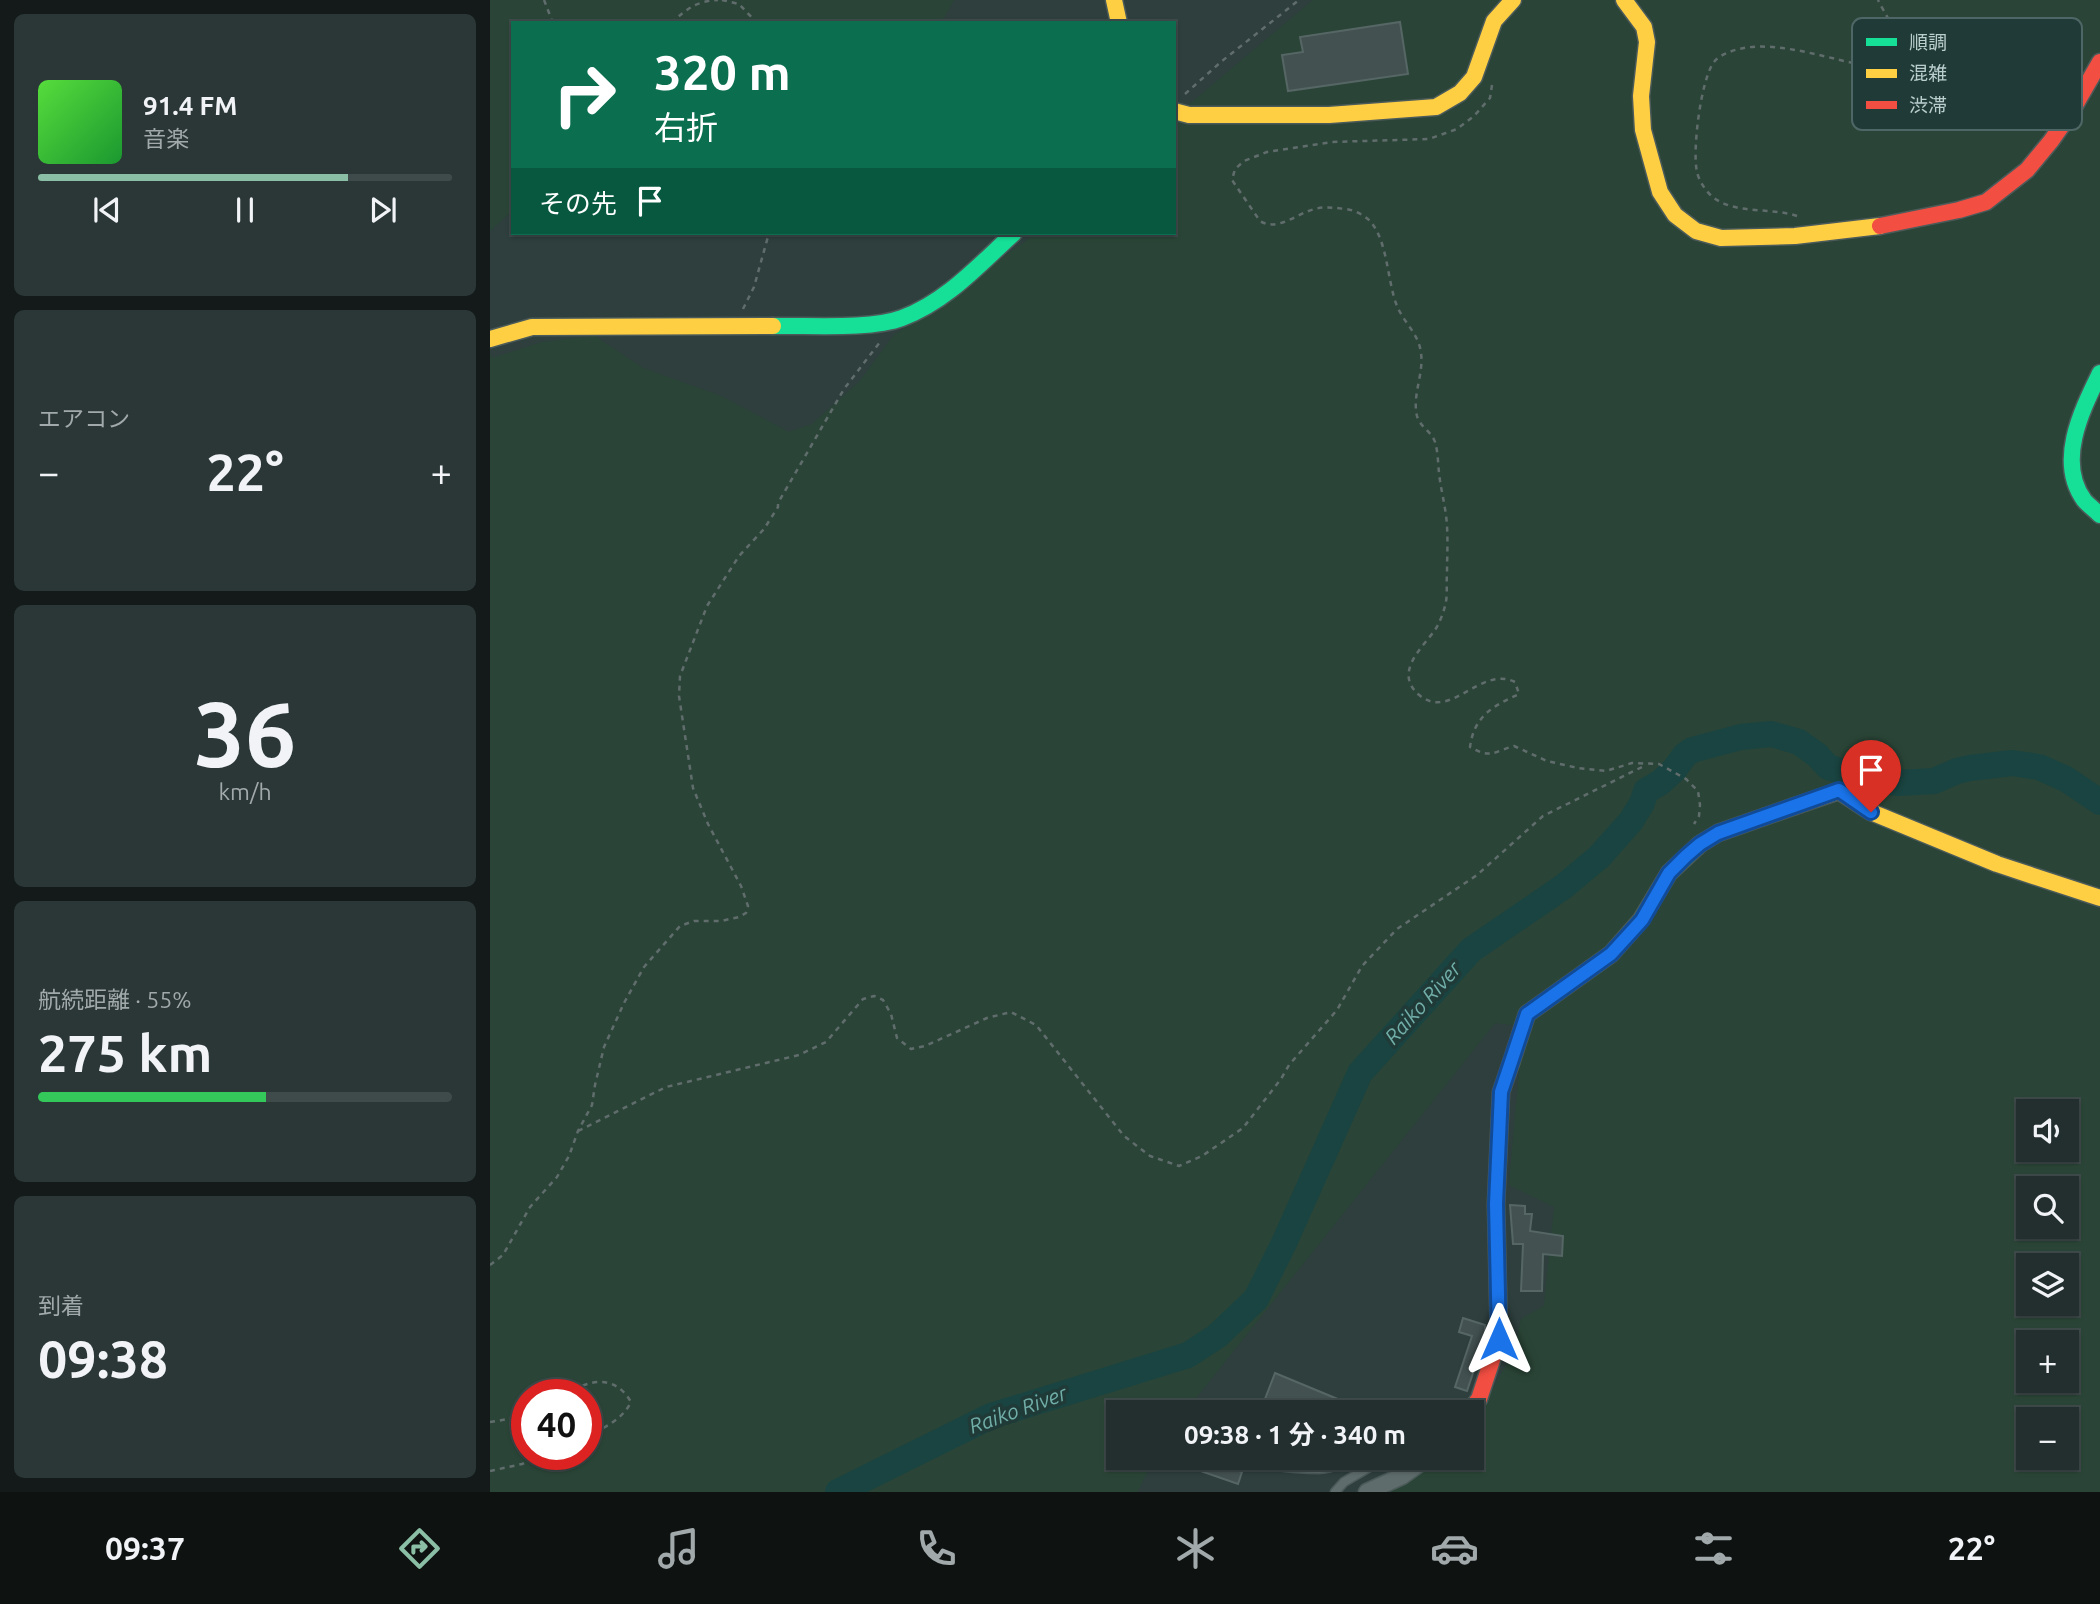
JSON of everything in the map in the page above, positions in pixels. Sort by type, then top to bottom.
[{"type":"street","points":[[1114,0],[1119,21]]},
{"type":"street","points":[[1176,112],[1189,115],[1329,115],[1436,107],[1450,100],[1475,77],[1494,21],[1513,0]]},
{"type":"street","points":[[1624,0],[1644,27],[1647,42],[1641,96],[1643,130],[1660,191],[1675,215],[1696,232],[1721,238],[1811,234],[1900,223],[1959,210],[1986,202],[2027,170],[2059,130]]},
{"type":"street","points":[[2082,93],[2100,62]]},
{"type":"street","points":[[490,339],[532,327],[834,326],[871,324],[902,318],[956,286],[1012,235]]},
{"type":"street","points":[[2100,373],[2087,399],[2071,454],[2072,475],[2080,495],[2100,514]]},
{"type":"street","points":[[1478,1400],[1499,1339],[1496,1204],[1501,1092],[1527,1014],[1611,954],[1642,920],[1669,873],[1686,856],[1718,833],[1839,790],[1871,812],[1997,864],[2100,898]]},
{"type":"street","points":[[1367,1492],[1410,1470]]},
{"type":"lane","points":[[1335,1492],[1344,1482],[1364,1470]]},
{"type":"path","points":[[544,0],[552,21]]},
{"type":"path","points":[[673,21],[702,1],[720,0],[739,4],[755,21]]},
{"type":"path","points":[[1185,94],[1299,0]]},
{"type":"path","points":[[1878,0],[1887,18]]},
{"type":"path","points":[[1811,234],[1803,218],[1788,213],[1746,209],[1727,204],[1714,198],[1701,184],[1696,172],[1695,131],[1709,70],[1715,60],[1724,54],[1738,48],[1762,46],[1852,63]]},
{"type":"path","points":[[1480,59],[1492,87],[1490,98],[1474,116],[1457,129],[1429,139],[1332,142],[1267,152],[1244,161],[1235,169],[1232,180],[1260,221],[1267,225],[1281,223],[1313,209],[1329,207],[1353,210],[1369,219],[1383,250],[1387,275],[1398,310],[1417,337],[1422,354],[1416,397],[1418,419],[1434,438],[1445,504],[1446,603],[1436,628],[1419,648],[1408,669],[1410,684],[1425,699],[1441,703],[1490,680],[1508,679],[1515,682],[1519,694],[1493,706],[1471,737],[1470,747],[1482,754],[1491,754],[1514,746],[1547,761],[1606,771],[1632,763],[1667,767],[1698,791],[1699,816],[1690,831]]},
{"type":"path","points":[[751,293],[768,235]]},
{"type":"path","points":[[490,1265],[503,1255],[530,1207],[557,1177],[569,1156],[592,1105],[604,1047],[644,967],[680,926],[694,921],[739,917],[746,912],[748,905],[741,886],[708,824],[693,788],[679,696],[683,665],[707,606],[739,556],[764,529],[778,507],[844,389],[869,354],[902,318]]},
{"type":"path","points":[[578,1131],[666,1087],[799,1055],[826,1042],[863,999],[874,996],[883,1000],[891,1014],[897,1038],[911,1049],[925,1046],[987,1018],[1011,1012],[1025,1017],[1036,1025],[1124,1136],[1150,1156],[1179,1167],[1202,1156],[1243,1128],[1289,1065],[1337,1010],[1362,966],[1397,929],[1477,875],[1544,816],[1646,765]]},
{"type":"path","points":[[602,1383],[611,1383],[624,1389],[631,1402],[626,1413],[602,1429]]},
{"type":"path","points":[[490,1422],[511,1419]]},
{"type":"path","points":[[490,1471],[511,1466]]},
{"type":"green space","points":[[490,0],[954,0],[942,21],[511,21],[511,212],[490,231]]},
{"type":"green space","points":[[1313,0],[2100,0],[2100,1492],[1388,1492],[1415,1470],[1484,1470],[1484,1402],[1514,1350],[1521,1319],[1544,1306],[1554,1207],[1509,1185],[1523,1026],[1495,1023],[1195,1400],[1106,1400],[1106,1470],[1149,1470],[1137,1492],[490,1492],[490,354],[492,358],[542,342],[595,336],[643,368],[721,396],[789,432],[812,424],[859,382],[893,336],[1034,235],[1176,235],[1176,115]]},
{"type":"building","points":[[1400,22],[1408,74],[1288,91],[1282,55],[1303,52],[1300,37]]},
{"type":"building","points":[[1510,1205],[1525,1206],[1525,1214],[1532,1214],[1530,1231],[1563,1236],[1562,1256],[1543,1254],[1542,1291],[1521,1291],[1523,1244],[1513,1244]]},
{"type":"building","points":[[1463,1318],[1485,1325],[1485,1337],[1467,1391],[1455,1387],[1472,1336],[1459,1332]]},
{"type":"building","points":[[1275,1373],[1340,1400],[1265,1400]]},
{"type":"building","points":[[1198,1470],[1242,1472],[1238,1484]]},
{"type":"waterway","name":"Raiko River","points":[[838,1492],[991,1416],[1188,1355],[1217,1336],[1256,1299],[1360,1073],[1471,950],[1563,887],[1599,857],[1631,821],[1646,791],[1661,782],[1692,750],[1741,737],[1771,734],[1799,742],[1828,767],[1855,776],[1898,783],[1934,781],[1957,771],[2012,763],[2039,767],[2066,779],[2100,802]]},
{"type":"traffic: fast","points":[[773,326],[856,326],[902,318],[948,292],[1012,235]]},
{"type":"traffic: fast","points":[[2100,373],[2080,419],[2072,452],[2076,485],[2084,500],[2100,515]]},
{"type":"traffic: fast","points":[[1511,1063],[1527,1014],[1611,954],[1641,920],[1669,873],[1700,844],[1718,833],[1795,806]]},
{"type":"traffic: slow","points":[[1114,0],[1119,21]]},
{"type":"traffic: slow","points":[[1176,112],[1189,115],[1329,115],[1436,107],[1460,93],[1474,77],[1494,21],[1513,0]]},
{"type":"traffic: slow","points":[[1624,0],[1644,27],[1647,42],[1641,96],[1643,130],[1660,192],[1675,215],[1696,231],[1721,238],[1795,236],[1880,226]]},
{"type":"traffic: slow","points":[[490,339],[532,327],[773,326]]},
{"type":"traffic: slow","points":[[1795,806],[1839,791],[1871,812],[1997,864],[2100,898]]},
{"type":"traffic: jam","points":[[2082,93],[2100,62]]},
{"type":"traffic: jam","points":[[1880,226],[1986,202],[2027,170],[2059,130]]},
{"type":"traffic: jam","points":[[1478,1400],[1499,1339],[1496,1204],[1501,1092],[1511,1063]]},
{"type":"route","points":[[1499,1339],[1496,1204],[1501,1092],[1527,1014],[1611,954],[1642,920],[1669,873],[1700,844],[1718,833],[1839,790],[1871,812]]}]
